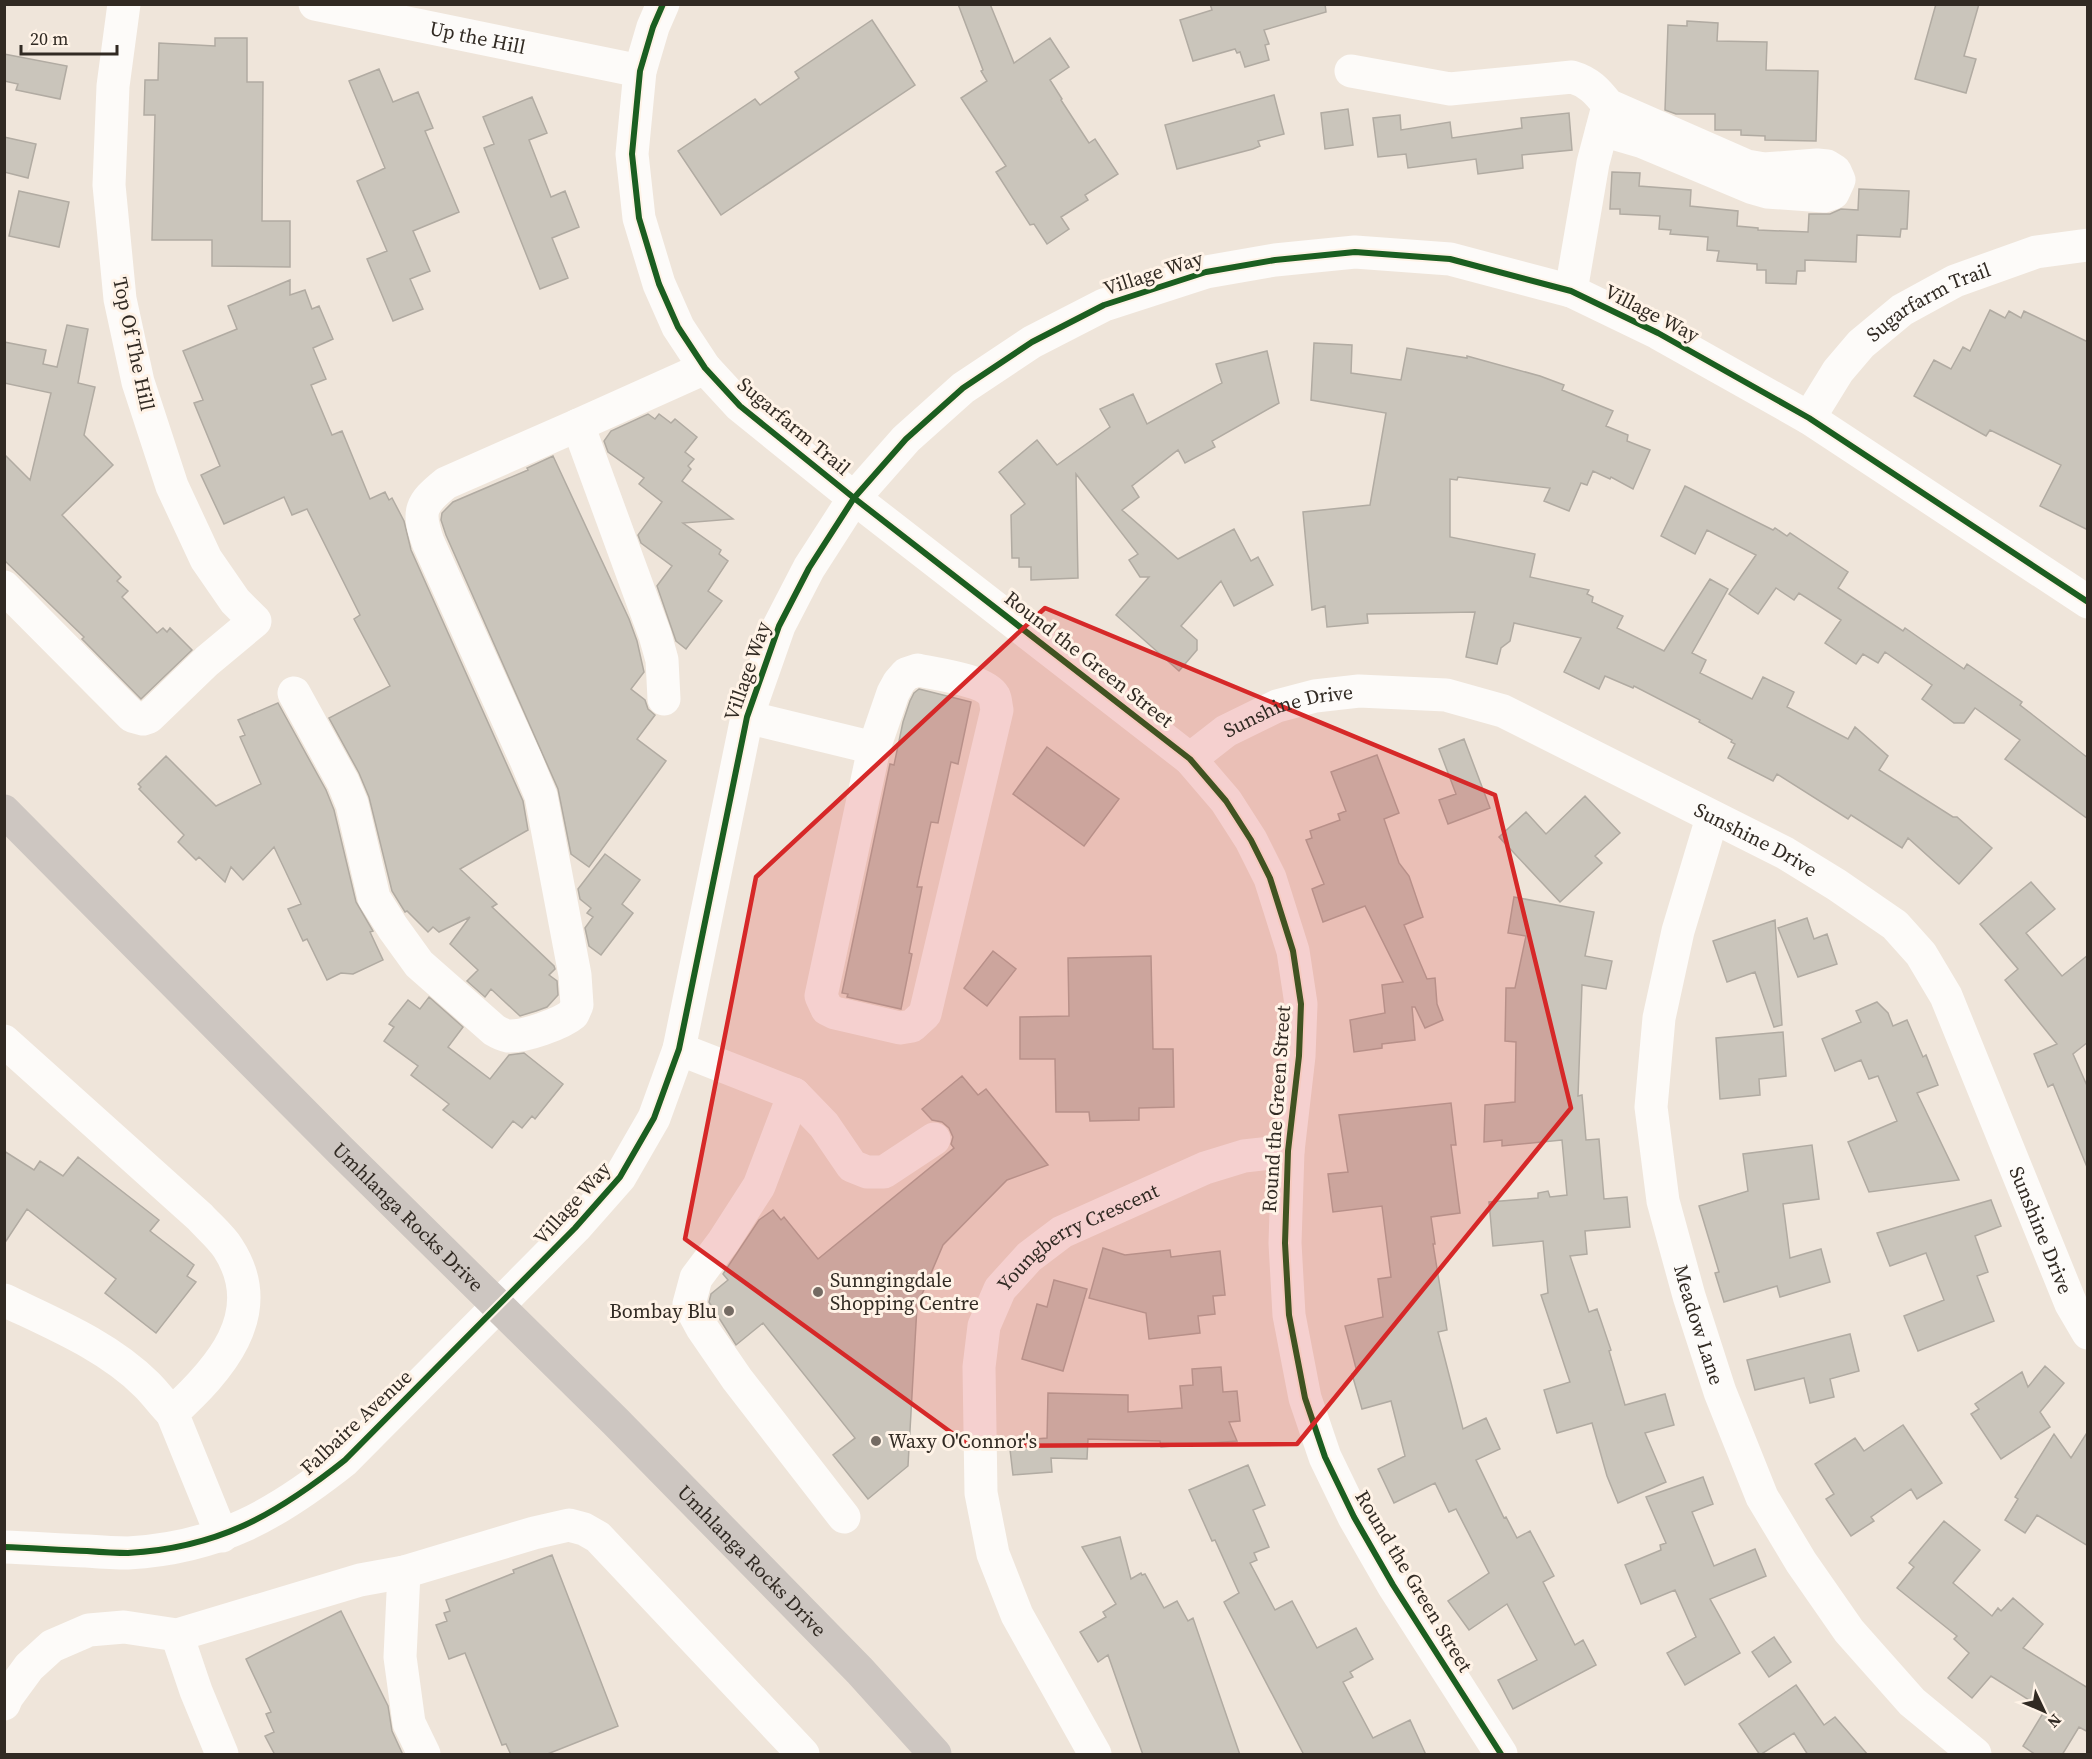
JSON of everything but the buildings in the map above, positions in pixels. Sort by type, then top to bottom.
[{"type":"main road","name":"Umhlanga Rocks Drive","points":[[4,811],[615,1421],[860,1671],[935,1755]]},
{"type":"street","name":"Top Of The Hill","points":[[4,587],[132,717],[138,718],[149,717],[207,661],[255,621],[235,601],[206,559],[172,486],[138,382],[120,299],[109,185],[113,86],[124,4]]},
{"type":"street","name":"Up the Hill","points":[[315,4],[640,71]]},
{"type":"street","name":"Sugarfarm Trail","points":[[663,4],[653,27],[640,71],[632,154],[639,218],[660,284],[678,327],[705,368],[740,406],[854,498]]},
{"type":"street","points":[[1351,71],[1450,89],[1572,77],[1586,81],[1597,90],[1605,118],[1593,163],[1571,291]]},
{"type":"street","points":[[1605,118],[1747,166],[1764,169],[1827,166],[1835,171],[1839,180],[1833,193],[1824,196],[1767,192],[1732,181],[1643,142],[1605,118]]},
{"type":"street","name":"Sugarfarm Trail","points":[[1809,418],[1838,371],[1861,344],[1902,310],[1955,281],[2036,252],[2088,245]]},
{"type":"street","name":"Village Way","points":[[498,1306],[575,1228],[620,1177],[654,1118],[678,1049],[747,717],[779,626],[809,568],[854,498],[906,439],[963,388],[1032,342],[1104,305],[1206,272],[1275,260],[1355,252],[1450,259],[1571,291],[1658,333],[1809,418],[2088,602]]},
{"type":"street","points":[[294,693],[343,782],[352,804],[374,898],[419,964],[494,1030],[505,1036],[516,1036],[559,1023],[573,1014],[576,1005],[575,975],[540,796],[428,542],[422,525],[422,508],[446,483],[705,368]]},
{"type":"street","points":[[578,425],[655,635],[662,660],[664,699]]},
{"type":"street","name":"Round the Green Street","points":[[854,498],[1190,759],[1226,801],[1251,840],[1270,878],[1293,951],[1300,1004],[1299,1056],[1288,1151],[1285,1243],[1289,1315],[1305,1398],[1322,1447],[1354,1517],[1393,1585],[1501,1755]]},
{"type":"street","points":[[918,670],[978,684],[988,689],[995,697],[997,710],[925,1014],[912,1026],[900,1028],[835,1013],[827,1009],[821,996],[874,748],[893,693],[906,674],[918,670]]},
{"type":"street","name":"Sunshine Drive","points":[[1190,759],[1226,731],[1277,706],[1315,696],[1359,691],[1446,695],[1503,711],[1785,853],[1837,885],[1895,926],[1922,954],[1946,996],[2079,1300],[2088,1334]]},
{"type":"street","points":[[747,717],[874,748]]},
{"type":"street","name":"Meadow Lane","points":[[1712,818],[1678,931],[1659,1018],[1651,1107],[1663,1201],[1689,1296],[1720,1392],[1762,1497],[1801,1562],[1849,1631],[1912,1702],[1975,1755]]},
{"type":"street","points":[[4,1041],[200,1217],[228,1248],[242,1281],[242,1315],[231,1344],[216,1368],[171,1413]]},
{"type":"street","points":[[678,1049],[794,1094],[824,1125],[852,1166],[867,1172],[884,1172],[934,1139]]},
{"type":"street","points":[[794,1094],[759,1186],[723,1242],[696,1278],[689,1304],[702,1328],[737,1379],[844,1517]]},
{"type":"street","name":"Youngberry Crescent","points":[[1095,1755],[1017,1615],[993,1554],[981,1493],[979,1367],[984,1326],[1000,1289],[1029,1257],[1062,1232],[1204,1168],[1244,1156],[1288,1151]]},
{"type":"street","points":[[4,1300],[79,1336],[146,1384],[171,1413],[222,1536]]},
{"type":"street","name":"Falbaire Avenue","points":[[4,1547],[126,1553],[177,1548],[222,1536],[269,1514],[307,1490],[345,1460],[498,1306]]},
{"type":"street","points":[[4,1704],[29,1666],[52,1646],[89,1630],[124,1628],[177,1635],[360,1580],[404,1572],[534,1533],[569,1525],[584,1529],[598,1537],[803,1755]]},
{"type":"street","points":[[404,1572],[400,1657],[409,1723],[424,1755]]},
{"type":"street","points":[[177,1635],[196,1691],[222,1755]]},
{"type":"highlighted area","points":[[1045,608],[1495,795],[1571,1108],[1297,1444],[970,1446],[685,1239],[756,877]]},
{"type":"cycle path","points":[[663,4],[653,27],[640,71],[632,154],[639,218],[659,284],[678,327],[705,368],[740,406],[854,498],[1190,759],[1226,801],[1251,840],[1270,878],[1293,951],[1301,1004],[1299,1056],[1288,1151],[1285,1243],[1289,1315],[1305,1398],[1325,1457],[1354,1517],[1393,1585],[1501,1754]]},
{"type":"cycle path","points":[[4,1547],[123,1553],[160,1550],[218,1536],[270,1512],[320,1480],[345,1460],[575,1228],[620,1177],[654,1118],[679,1049],[747,717],[779,626],[809,568],[854,498],[906,439],[963,388],[1032,342],[1104,305],[1206,272],[1275,260],[1355,252],[1450,259],[1571,291],[1658,333],[1809,418],[2088,602]]},
{"type":"place","name":"Sunngingdale Shopping Centre","points":[[818,1292]]},
{"type":"place","name":"Bombay Blu","points":[[729,1311]]},
{"type":"place","name":"Waxy O'Connor's","points":[[876,1441]]}]
